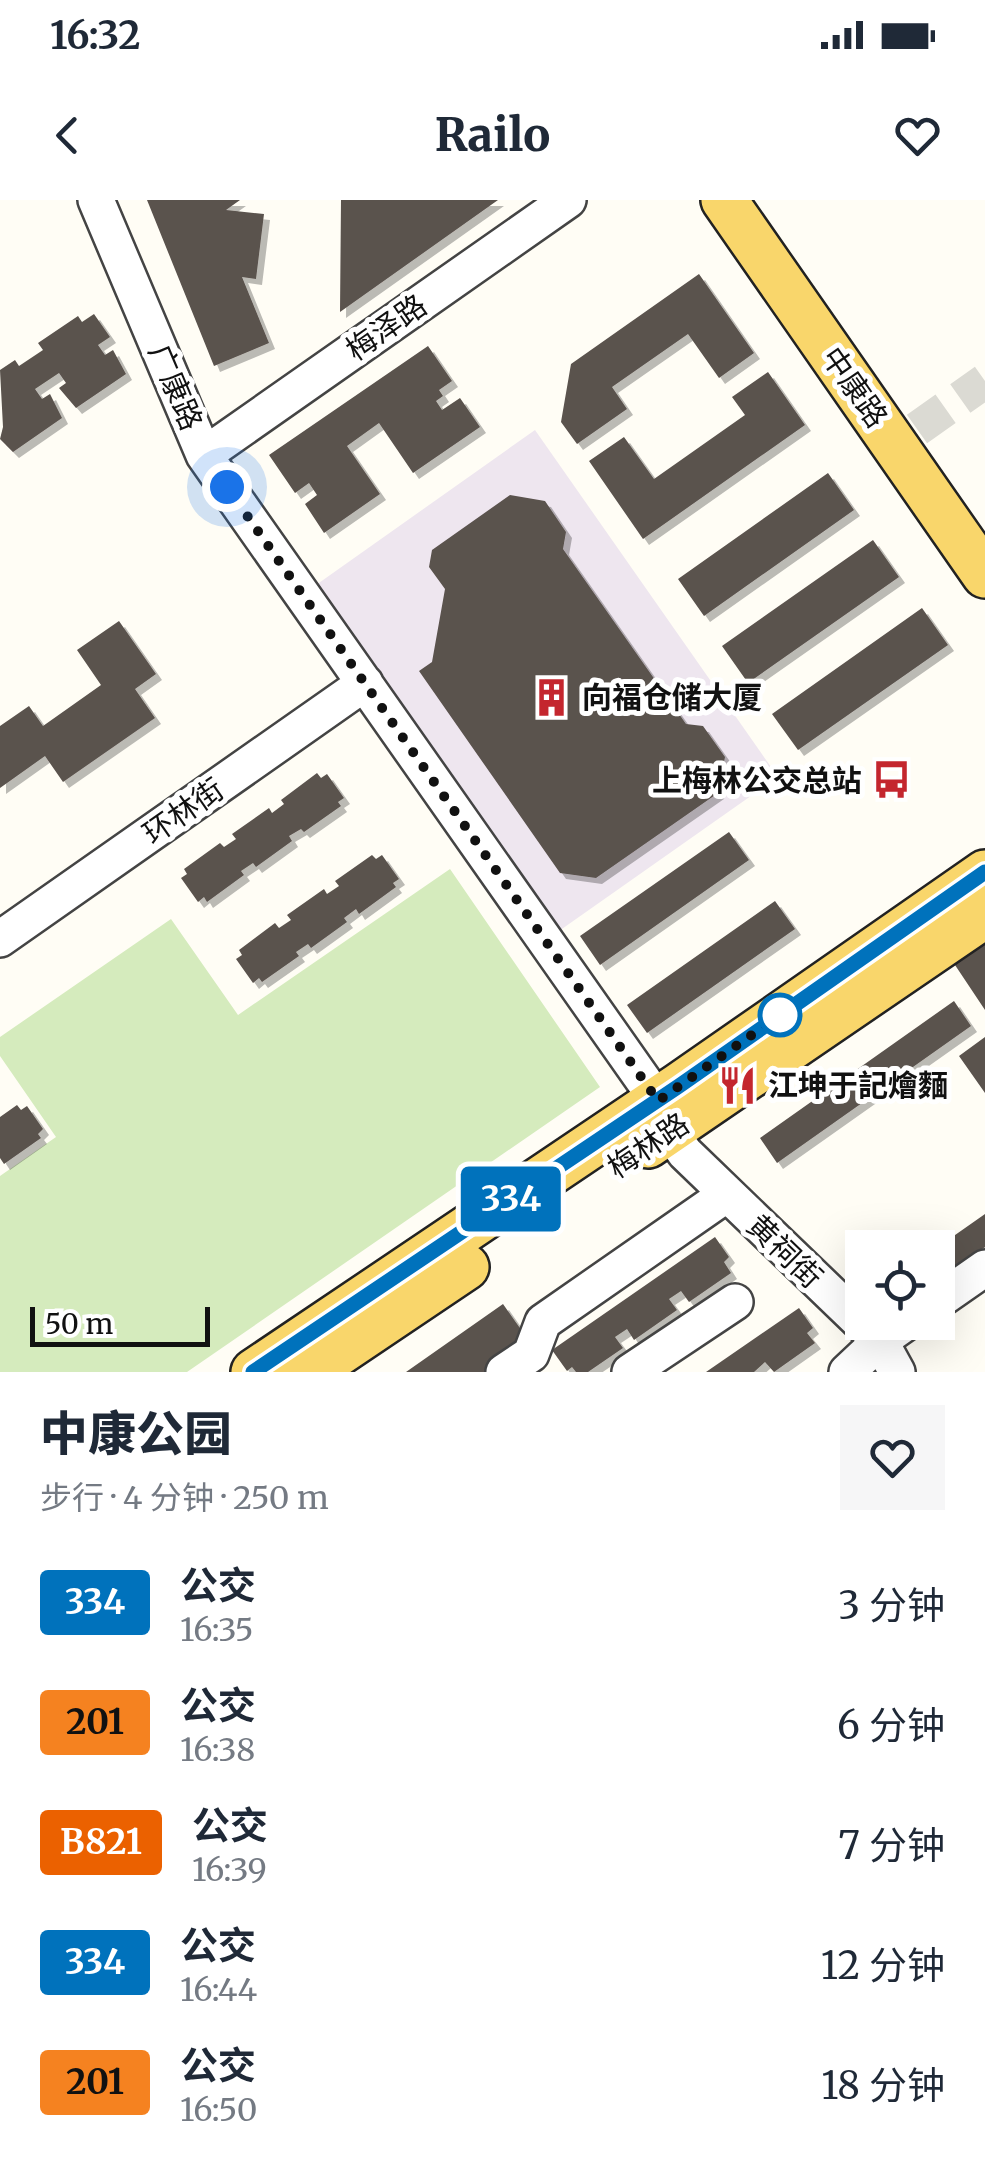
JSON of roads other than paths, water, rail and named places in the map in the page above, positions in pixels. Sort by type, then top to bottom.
[{"type":"main road","name":"中康路","points":[[724,200],[985,574]]},
{"type":"main road","name":"中康路","points":[[755,200],[985,528]]},
{"type":"main road","name":"梅林路","points":[[310,1372],[663,1116],[985,872]]},
{"type":"main road","name":"梅林路","points":[[254,1372],[985,916]]},
{"type":"street","name":"广康路","points":[[96,200],[204,455],[663,1116]]},
{"type":"street","name":"梅泽路","points":[[204,455],[568,200]]},
{"type":"street","name":"环林街","points":[[0,939],[365,684]]},
{"type":"street","name":"黄祠街","points":[[663,1116],[685,1154],[845,1292]]},
{"type":"street","points":[[518,1368],[530,1354],[543,1322],[727,1194]]},
{"type":"street","points":[[955,1289],[985,1268]]},
{"type":"street","points":[[630,1372],[735,1302]]},
{"type":"street","points":[[847,1372],[884,1340]]},
{"type":"street","name":"黄祠街","points":[[894,1340],[898,1372]]},
{"type":"tunnel","points":[[917,429],[985,381]]},
{"type":"place","name":"向福仓储大厦","points":[[552,697]]},
{"type":"place","name":"上梅林公交总站","points":[[892,780]]},
{"type":"place","name":"江坤于記燴麵","points":[[738,1085]]}]
